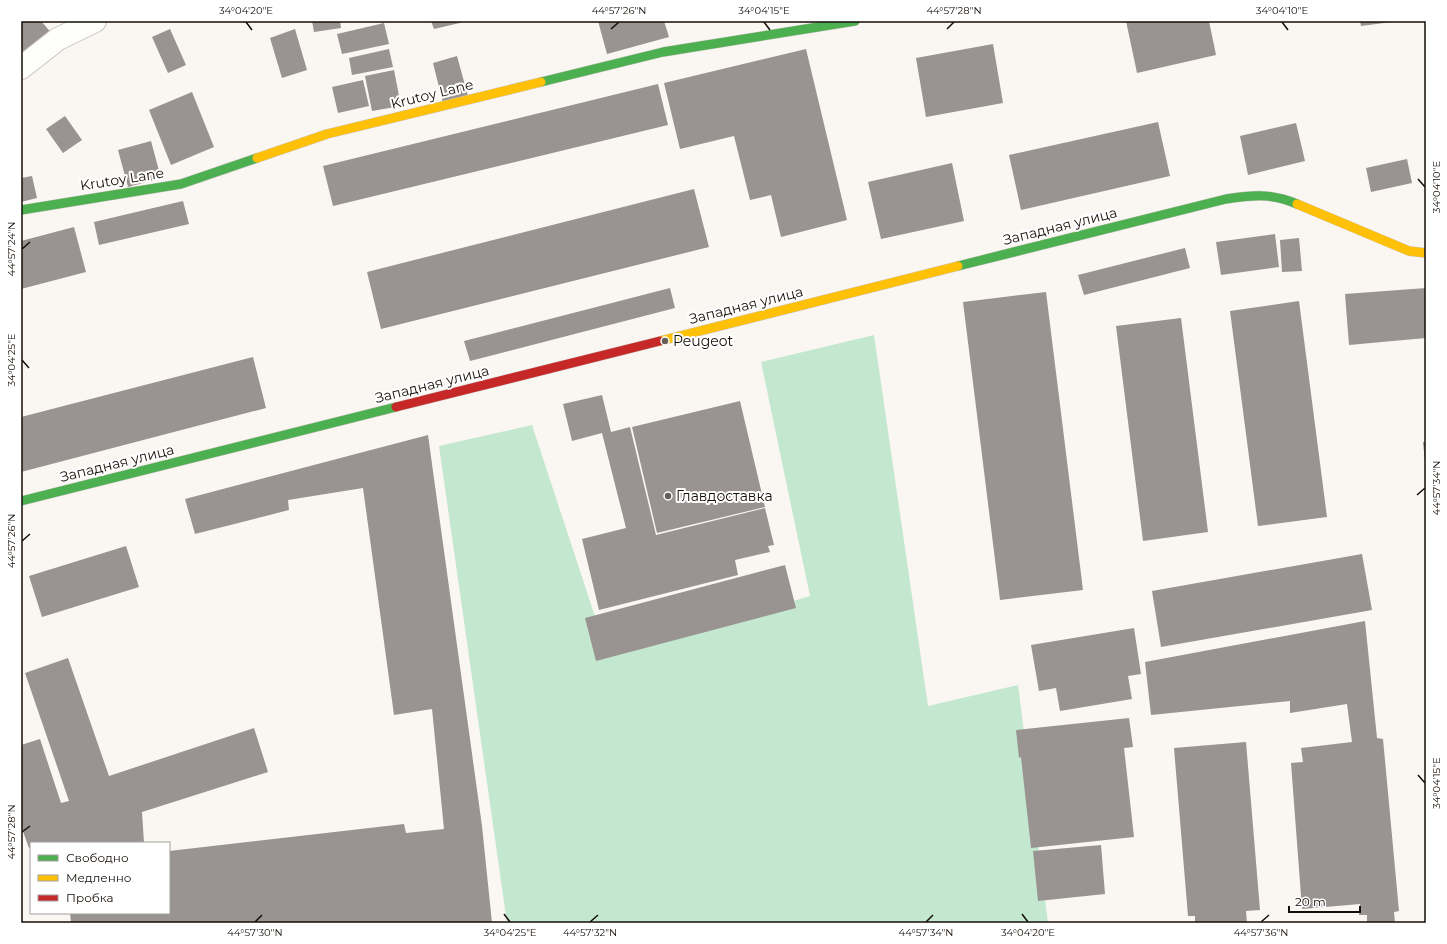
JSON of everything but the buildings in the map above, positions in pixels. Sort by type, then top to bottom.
[{"type":"street","points":[[21,68],[58,39],[95,21]]},
{"type":"street","name":"Krutoy Lane","points":[[21,210],[181,184],[328,134],[663,52],[855,21]]},
{"type":"street","name":"Западная улица","points":[[21,501],[1226,200],[1253,195],[1282,198],[1409,251],[1426,254]]},
{"type":"green space","points":[[874,335],[928,706],[1018,685],[1048,923],[507,923],[439,446],[532,425],[608,656],[810,596],[761,362]]},
{"type":"traffic: fast","points":[[541,82],[663,52],[855,21]]},
{"type":"traffic: fast","points":[[21,210],[181,184],[257,158]]},
{"type":"traffic: fast","points":[[958,266],[1226,199],[1262,196],[1288,200],[1297,204]]},
{"type":"traffic: fast","points":[[21,501],[396,407]]},
{"type":"traffic: slow","points":[[257,158],[327,134],[541,82]]},
{"type":"traffic: slow","points":[[1297,204],[1409,251],[1426,253]]},
{"type":"traffic: slow","points":[[660,341],[958,266]]},
{"type":"traffic: jam","points":[[396,407],[660,341]]},
{"type":"place","name":"Peugeot","points":[[665,341]]},
{"type":"place","name":"Главдоставка","points":[[668,496]]}]
